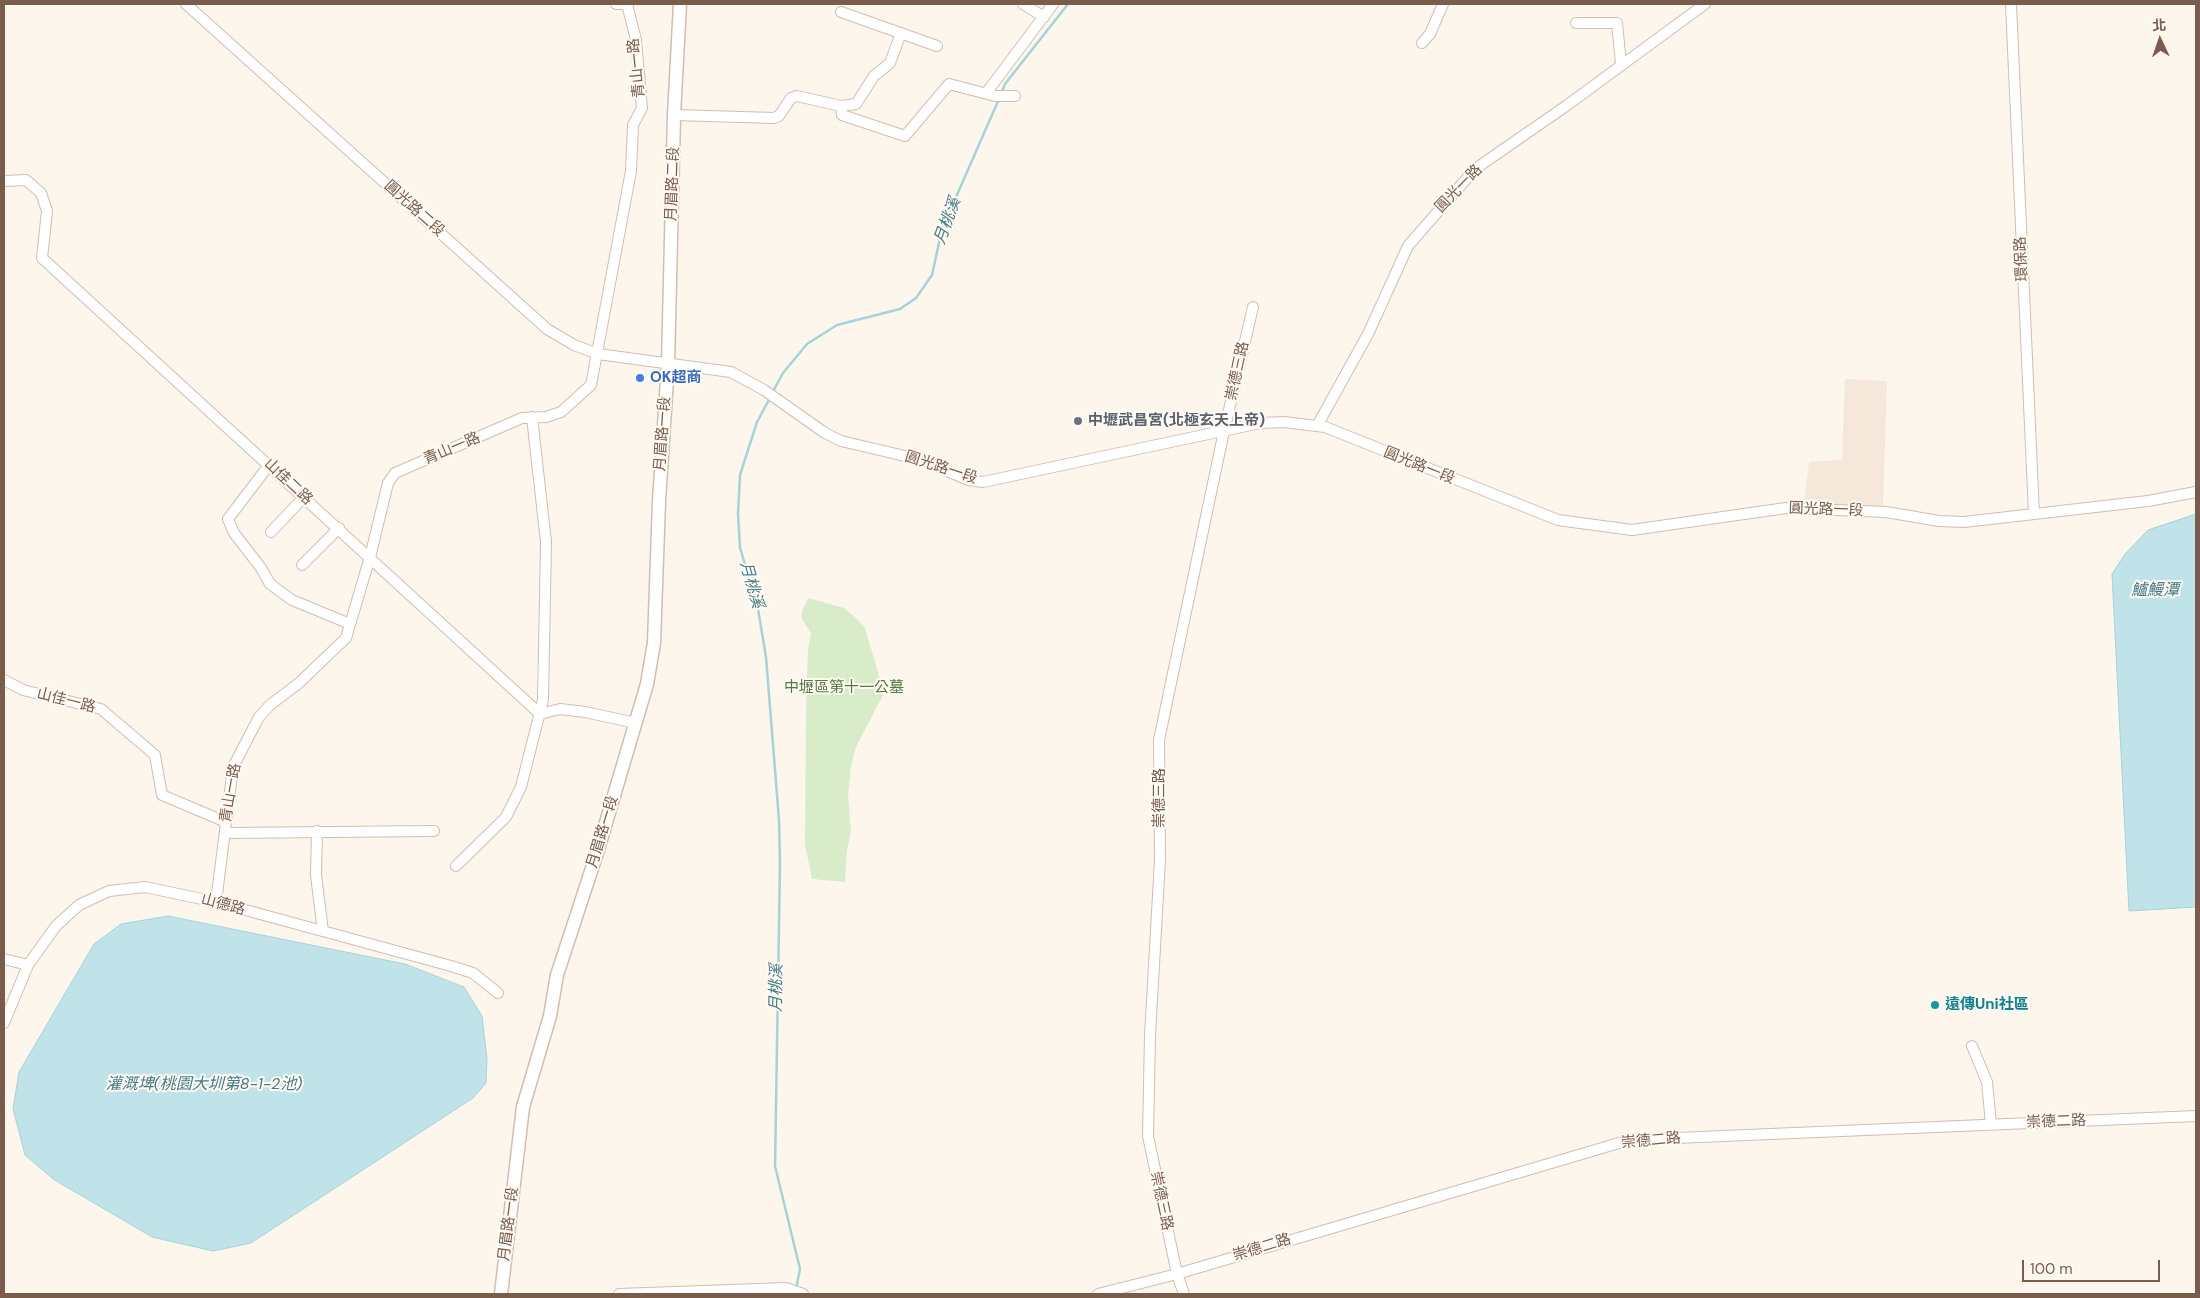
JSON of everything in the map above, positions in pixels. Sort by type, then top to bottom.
[{"type":"street","name":"圓光路二段","points":[[186,4],[546,329],[574,345],[598,354],[668,364]]},
{"type":"street","points":[[616,4],[625,4]]},
{"type":"street","name":"青山一路","points":[[216,902],[233,767],[260,717],[270,705],[300,683],[330,656],[346,638],[370,556],[385,492],[388,483],[395,473],[522,418],[532,418],[561,412],[591,385],[631,171],[634,124],[642,108],[636,40],[625,4]]},
{"type":"street","name":"月眉路二段","points":[[668,364],[674,115],[680,4]]},
{"type":"street","points":[[1023,4],[1044,17]]},
{"type":"street","points":[[991,94],[1053,4]]},
{"type":"street","points":[[1422,43],[1430,34],[1443,4]]},
{"type":"street","name":"圓光一路","points":[[1317,426],[1368,334],[1408,246],[1436,211],[1475,169],[1566,106],[1705,4]]},
{"type":"street","name":"環保路","points":[[2011,4],[2034,514]]},
{"type":"street","points":[[841,12],[937,46]]},
{"type":"street","points":[[1576,23],[1617,23],[1621,64]]},
{"type":"street","points":[[674,115],[774,118],[779,116],[792,98],[797,96],[841,106],[856,104],[874,76],[890,63],[901,33]]},
{"type":"street","points":[[841,106],[842,114],[906,136],[949,84],[991,94],[1015,96]]},
{"type":"street","name":"山佳二路","points":[[4,181],[26,180],[41,193],[47,211],[42,258],[370,556],[540,714]]},
{"type":"street","name":"崇德三路","points":[[1184,1294],[1177,1274],[1148,1136],[1150,1035],[1160,860],[1159,740],[1224,431],[1253,307]]},
{"type":"street","name":"圓光路一段","points":[[668,364],[731,372],[764,390],[842,441],[922,460],[968,480],[983,482],[1260,423],[1284,422],[1317,426],[1558,520],[1632,530],[1786,508],[1886,512],[1939,521],[1964,522],[2148,501],[2196,492]]},
{"type":"street","name":"月眉路一段","points":[[500,1294],[523,1107],[550,1016],[557,975],[597,853],[647,684],[654,643],[659,501],[668,364]]},
{"type":"street","points":[[456,866],[506,817],[521,787],[540,714],[545,684],[546,542],[532,418]]},
{"type":"street","points":[[269,465],[228,519],[234,533],[261,568],[270,584],[292,600],[350,624]]},
{"type":"street","points":[[270,532],[304,497]]},
{"type":"street","points":[[302,565],[339,528]]},
{"type":"street","name":"山佳一路","points":[[4,680],[23,690],[101,709],[155,755],[162,795],[226,822]]},
{"type":"street","points":[[540,714],[560,709],[585,712],[636,723]]},
{"type":"street","points":[[317,831],[316,875],[323,931]]},
{"type":"street","points":[[225,833],[434,831]]},
{"type":"street","name":"山德路","points":[[4,1023],[28,965],[56,926],[79,905],[108,891],[145,887],[216,902],[473,974],[498,993]]},
{"type":"street","points":[[4,959],[28,965]]},
{"type":"street","points":[[1972,1046],[1987,1082],[1992,1124]]},
{"type":"street","name":"崇德二路","points":[[1098,1294],[1177,1274],[1629,1140],[2196,1116]]},
{"type":"street","points":[[619,1294],[786,1288],[802,1294]]},
{"type":"shaded area","points":[[1845,379],[1887,381],[1883,506],[1804,504],[1809,462],[1842,460]]},
{"type":"green space","name":"中壢區第十一公墓","points":[[808,598],[844,608],[865,628],[884,693],[856,747],[851,766],[848,795],[851,831],[847,850],[845,882],[812,879],[805,845],[806,715],[808,649],[811,633],[802,619],[802,611]]},
{"type":"water","name":"鱸鰻潭","points":[[2196,514],[2196,907],[2129,911],[2112,574],[2125,554],[2148,530]]},
{"type":"water","name":"灌溉埤(桃園大圳第8-1-2池)","points":[[168,916],[405,964],[464,987],[482,1016],[487,1059],[486,1083],[473,1098],[251,1243],[213,1251],[152,1237],[53,1179],[25,1155],[13,1109],[19,1072],[94,944],[121,924]]},
{"type":"waterway","name":"月桃溪","points":[[1001,94],[1005,84],[1068,4]]},
{"type":"waterway","name":"月桃溪","points":[[772,393],[783,373],[807,344],[837,325],[900,309],[916,298],[932,275],[942,229],[999,99]]},
{"type":"waterway","name":"月桃溪","points":[[770,398],[757,422],[740,475],[738,514],[740,548],[757,603],[766,657],[779,820],[775,1166],[800,1269],[796,1289]]},
{"type":"place","name":"OK超商","points":[[640,378]]},
{"type":"place","name":"中壢武昌宮(北極玄天上帝)","points":[[1078,421]]},
{"type":"place","name":"遠傳Uni社區","points":[[1935,1005]]}]
